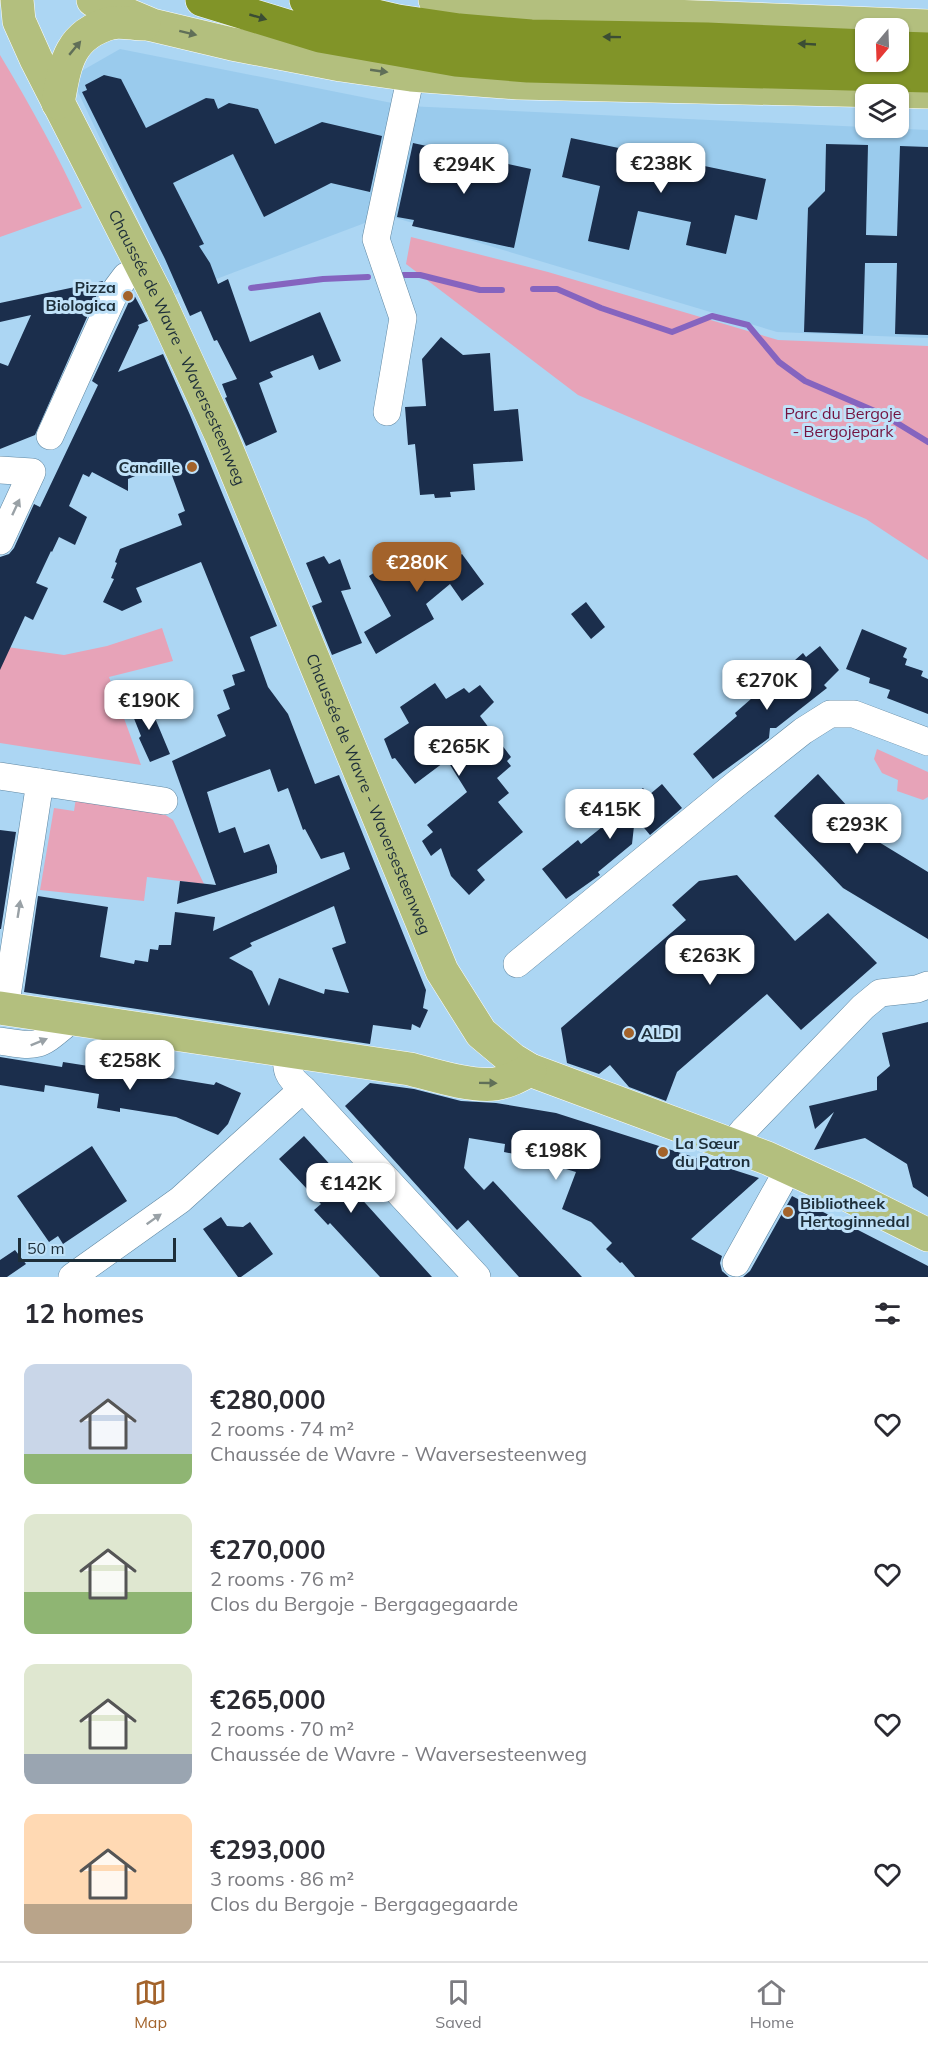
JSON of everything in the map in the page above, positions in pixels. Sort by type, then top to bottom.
[{"type":"highway","points":[[202,0],[320,36],[456,60],[528,66],[928,76]]},
{"type":"highway","points":[[306,0],[398,21],[459,30],[531,36],[707,39],[855,46]]},
{"type":"highway","points":[[909,48],[928,49]]},
{"type":"main road","name":"Chaussée de Wavre - Waversesteenweg","points":[[17,0],[19,21],[24,33],[142,268],[221,435],[442,971],[481,1033],[530,1070],[789,1168],[928,1235]]},
{"type":"main road","points":[[435,0],[517,10],[928,26]]},
{"type":"main road","points":[[98,2],[152,25],[232,44],[340,65],[411,75],[518,83],[928,92]]},
{"type":"main road","points":[[58,103],[66,62],[73,48],[81,40],[112,23],[152,25]]},
{"type":"main road","points":[[2,1008],[410,1069],[459,1081],[492,1084],[516,1078],[530,1070]]},
{"type":"main road","points":[[410,1069],[449,1068],[484,1054],[495,1045]]},
{"type":"street","points":[[387,412],[403,318],[376,239],[411,75]]},
{"type":"street","points":[[50,436],[117,288],[126,276],[142,268]]},
{"type":"street","points":[[0,470],[32,472],[0,541]]},
{"type":"street","points":[[518,964],[744,778],[803,731],[830,714],[854,714],[928,742]]},
{"type":"street","points":[[0,776],[164,801]]},
{"type":"street","points":[[2,1008],[6,948],[40,782]]},
{"type":"street","points":[[731,1145],[863,1007],[880,993],[917,989],[928,985]]},
{"type":"street","points":[[0,1041],[31,1046],[42,1043],[72,1019]]},
{"type":"street","points":[[287,1050],[288,1072],[291,1080],[303,1089],[477,1277]]},
{"type":"street","points":[[72,1277],[180,1200],[303,1089]]},
{"type":"street","points":[[736,1263],[789,1168]]},
{"type":"shaded area","points":[[120,49],[407,106],[855,127],[855,138],[909,138],[909,129],[928,130],[928,338],[777,332],[386,215],[174,295],[71,77]]},
{"type":"green space","points":[[0,55],[43,130],[82,208],[0,237]]},
{"type":"green space","name":"Parc du Bergoje - Bergojepark","points":[[411,237],[548,272],[778,340],[928,346],[928,560],[866,519],[578,395],[406,264]]},
{"type":"green space","points":[[162,628],[173,661],[109,677],[141,765],[0,743],[0,646],[64,655],[107,646]]},
{"type":"green space","points":[[877,749],[928,772],[928,797],[923,800],[897,791],[898,780],[882,773],[874,759]]},
{"type":"green space","points":[[76,798],[158,810],[173,820],[204,884],[147,877],[144,901],[40,890],[54,808],[74,811]]},
{"type":"building","points":[[104,75],[121,79],[146,128],[206,98],[214,99],[218,109],[229,103],[258,109],[275,144],[322,122],[382,136],[370,192],[331,183],[264,217],[233,154],[173,183],[204,244],[199,246],[210,263],[218,284],[228,279],[250,342],[320,312],[341,361],[319,370],[313,355],[270,372],[273,377],[259,383],[277,432],[246,446],[225,398],[227,397],[222,384],[237,379],[217,340],[214,341],[201,311],[190,316],[165,259],[82,92],[87,90],[85,85]]},
{"type":"building","points":[[571,138],[766,179],[757,220],[735,215],[726,254],[686,245],[691,222],[638,211],[629,250],[588,241],[600,186],[562,177]]},
{"type":"building","points":[[413,143],[531,169],[514,248],[412,226],[414,220],[397,217]]},
{"type":"building","points":[[826,144],[868,145],[866,235],[897,236],[900,146],[928,147],[928,335],[895,334],[897,263],[865,263],[863,334],[804,332],[808,208],[825,191]]},
{"type":"building","points":[[103,281],[35,435],[0,449],[0,363],[8,366],[31,315],[0,322],[0,303]]},
{"type":"building","points":[[133,293],[148,321],[138,325],[118,372],[163,354],[277,626],[250,637],[268,687],[288,714],[315,784],[339,775],[426,990],[423,1008],[428,1010],[420,1028],[412,1024],[411,1030],[373,1025],[370,1044],[24,992],[38,896],[108,907],[100,957],[134,964],[135,960],[148,962],[150,949],[158,950],[159,945],[171,945],[175,912],[215,917],[213,931],[350,869],[344,852],[321,859],[305,829],[303,830],[288,788],[278,792],[270,769],[207,792],[219,833],[235,827],[244,853],[269,844],[277,866],[277,873],[177,904],[180,881],[216,885],[172,761],[226,736],[217,715],[230,709],[223,690],[235,685],[232,675],[245,671],[201,562],[136,588],[142,602],[122,611],[103,602],[114,579],[111,578],[120,549],[182,525],[178,514],[185,511],[170,470],[168,471],[164,464],[128,479],[128,491],[92,472],[89,477],[83,474],[69,506],[87,517],[75,545],[59,537],[51,551],[36,583],[48,588],[33,620],[25,616],[0,670],[0,557],[9,554],[14,548],[34,504],[40,507],[98,385],[92,381]],"holes":[[[334,906],[346,943],[332,948],[349,993],[325,989],[324,994],[279,978],[269,1006],[252,971],[229,958],[252,946],[250,943]]]},
{"type":"building","points":[[441,337],[463,355],[490,353],[494,411],[518,409],[523,461],[473,464],[475,490],[450,492],[451,497],[435,498],[434,494],[420,495],[415,444],[408,445],[405,407],[426,406],[422,359]]},
{"type":"building","points":[[435,544],[445,566],[462,554],[484,584],[462,601],[450,584],[426,604],[434,619],[376,654],[364,632],[391,616],[369,576],[389,563],[391,567]]},
{"type":"building","points":[[324,556],[329,564],[340,559],[351,589],[341,591],[362,643],[332,655],[312,606],[322,602],[306,563]]},
{"type":"building","points":[[586,602],[605,627],[591,639],[571,614]]},
{"type":"building","points":[[862,629],[907,648],[903,657],[907,659],[905,665],[923,671],[921,676],[928,679],[928,714],[887,698],[890,690],[869,683],[870,678],[846,669]]},
{"type":"building","points":[[820,646],[839,670],[824,685],[827,688],[776,728],[770,728],[769,738],[713,779],[693,754],[803,653],[806,657]]},
{"type":"building","points":[[435,683],[446,699],[464,688],[469,693],[480,685],[494,702],[480,716],[511,757],[507,761],[511,766],[497,778],[509,793],[498,802],[523,832],[477,870],[485,880],[469,895],[451,876],[441,848],[431,856],[422,841],[433,832],[427,825],[467,792],[447,760],[415,784],[395,758],[392,759],[384,739],[409,723],[400,707]]},
{"type":"building","points":[[147,699],[170,754],[150,762],[139,738],[141,736],[129,706]]},
{"type":"building","points":[[818,774],[870,827],[864,833],[928,872],[928,939],[843,888],[774,816]]},
{"type":"building","points":[[662,784],[682,808],[650,835],[635,817],[632,844],[598,872],[600,875],[566,899],[542,869],[578,840],[581,844],[607,823],[605,819],[643,788],[649,795]]},
{"type":"building","points":[[0,830],[16,832],[1,929],[0,929]]},
{"type":"building","points":[[737,875],[795,941],[828,913],[877,963],[801,1030],[767,994],[677,1072],[666,1101],[629,1087],[610,1065],[599,1074],[567,1063],[561,1028],[686,920],[672,905],[699,881]]},
{"type":"building","points":[[928,1022],[928,1197],[913,1187],[907,1164],[865,1138],[814,1150],[834,1112],[815,1129],[809,1106],[877,1090],[877,1077],[890,1066],[882,1033]]},
{"type":"building","points":[[0,1057],[62,1067],[63,1062],[146,1075],[146,1072],[165,1074],[165,1077],[214,1085],[216,1082],[241,1093],[228,1124],[218,1135],[176,1117],[120,1108],[120,1112],[97,1108],[99,1094],[45,1085],[44,1092],[0,1085]]},
{"type":"building","points":[[370,1083],[414,1089],[461,1101],[496,1103],[556,1113],[759,1178],[691,1239],[722,1256],[720,1263],[722,1271],[729,1277],[635,1277],[606,1249],[612,1243],[591,1222],[562,1209],[576,1172],[516,1158],[520,1155],[504,1152],[505,1144],[469,1138],[464,1168],[484,1190],[493,1181],[582,1277],[519,1277],[468,1220],[457,1230],[345,1106]]},
{"type":"building","points":[[304,1136],[432,1277],[380,1277],[330,1223],[328,1225],[314,1210],[321,1204],[279,1159]]},
{"type":"building","points":[[92,1146],[127,1201],[63,1244],[58,1236],[49,1242],[17,1196]]},
{"type":"building","points":[[792,1196],[928,1266],[928,1277],[743,1277],[750,1271]]},
{"type":"building","points":[[221,1217],[227,1226],[243,1227],[250,1222],[273,1254],[238,1277],[203,1229]]},
{"type":"building","points":[[15,1250],[26,1264],[7,1277],[0,1277],[0,1260]]},
{"type":"waterway","points":[[403,275],[420,275],[480,290],[502,290]]},
{"type":"waterway","points":[[251,288],[323,279],[368,277]]},
{"type":"waterway","points":[[533,289],[557,289],[601,308],[672,332],[712,316],[748,325],[779,362],[805,381],[884,415],[928,442]]},
{"type":"place","name":"Pizza Biologica","points":[[128,296]]},
{"type":"place","name":"Canaille","points":[[192,467]]},
{"type":"place","name":"ALDI","points":[[629,1033]]},
{"type":"place","name":"La Sœur du Patron","points":[[663,1152]]},
{"type":"place","name":"Bibliotheek Hertoginnedal","points":[[788,1212]]}]
